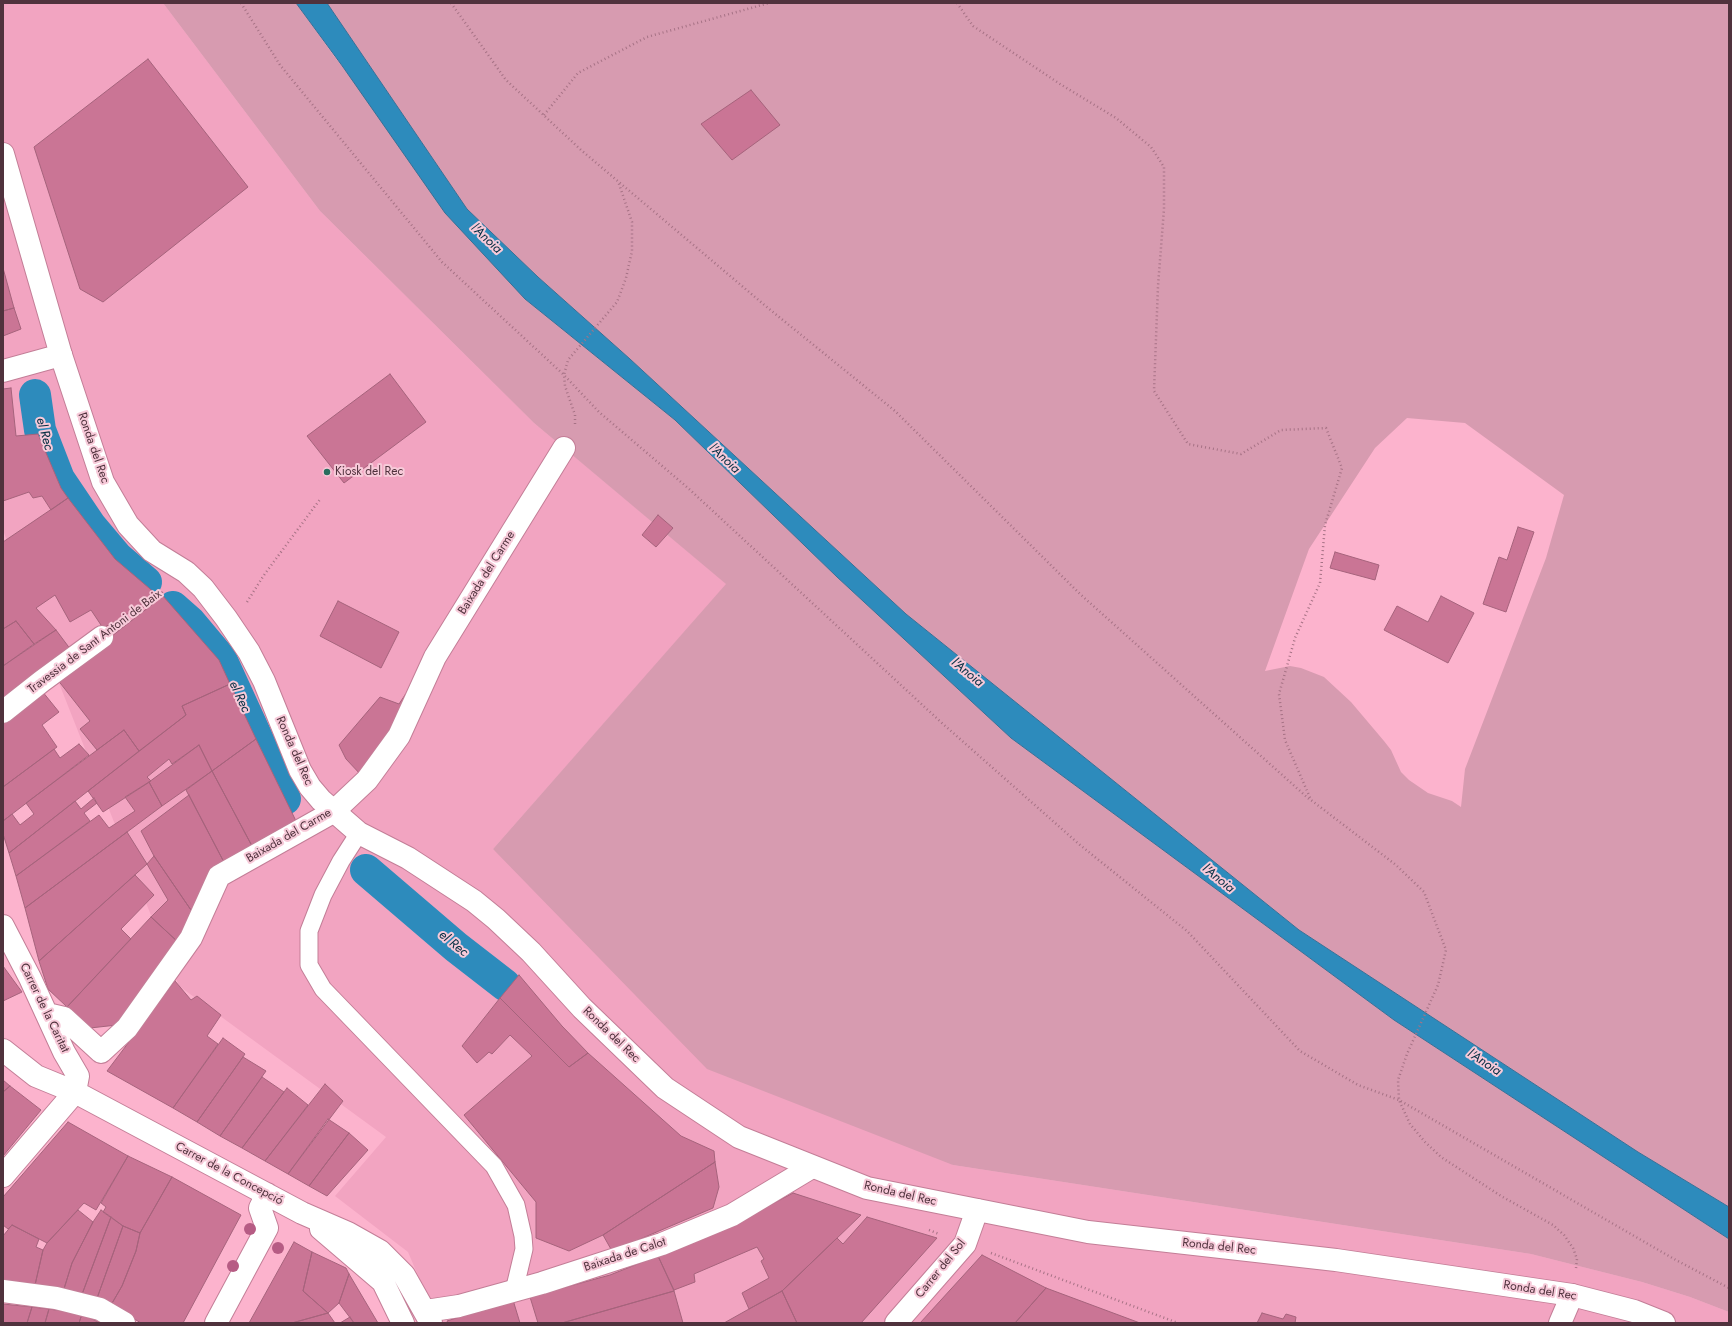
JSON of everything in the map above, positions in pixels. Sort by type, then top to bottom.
[{"type":"street","name":"Ronda del Rec","points":[[3,154],[61,355],[102,482],[128,525],[137,535],[152,551],[186,572],[203,588],[232,626],[249,652],[264,681],[303,776],[310,787],[333,812],[359,833],[408,858],[474,901],[531,952],[582,1008],[665,1088],[739,1137],[867,1188],[1088,1232],[1336,1260],[1572,1295],[1634,1311],[1664,1323]]},
{"type":"street","points":[[3,371],[61,355]]},
{"type":"street","name":"Baixada del Carme","points":[[46,1014],[64,1018],[101,1052],[127,1028],[191,938],[219,876],[333,812],[367,780],[399,736],[435,657],[564,448]]},
{"type":"street","name":"Travessia de Sant Antoni de Baix","points":[[3,712],[102,637]]},
{"type":"street","name":"Carrer de la Caritat","points":[[3,926],[64,1052],[78,1076],[75,1092]]},
{"type":"street","name":"Carrer de la Concepció","points":[[3,1050],[36,1076],[75,1092],[302,1213],[348,1233],[380,1252],[404,1274],[428,1317]]},
{"type":"street","points":[[3,1176],[75,1092]]},
{"type":"street","name":"Baixada de Calot","points":[[428,1317],[669,1241],[732,1215],[812,1167]]},
{"type":"street","points":[[216,1323],[267,1228],[260,1208],[267,1194]]},
{"type":"street","name":"Carrer del Sol","points":[[896,1323],[965,1244],[976,1210]]},
{"type":"street","points":[[302,1213],[383,1282],[403,1323]]},
{"type":"street","points":[[3,1291],[56,1298],[100,1310],[124,1323]]},
{"type":"street","points":[[1560,1323],[1572,1295]]},
{"type":"lane","points":[[359,833],[322,895],[309,931],[309,966],[323,989],[494,1166],[516,1205],[524,1236],[524,1250],[514,1291]]},
{"type":"path","points":[[241,3],[280,65],[442,262],[564,375],[599,412],[688,488],[943,724],[1080,845],[1187,931],[1300,1051],[1358,1085],[1399,1100],[1674,1259],[1729,1288]]},
{"type":"path","points":[[451,3],[506,80],[581,150],[768,308],[895,411],[1080,594],[1311,800],[1396,865],[1424,892],[1446,950],[1438,985],[1406,1054],[1398,1080],[1399,1100],[1410,1124],[1425,1142],[1441,1157],[1501,1196],[1553,1225],[1564,1235],[1573,1248],[1577,1259],[1572,1295]]},
{"type":"path","points":[[544,115],[578,73],[647,37],[768,3]]},
{"type":"path","points":[[957,3],[974,26],[1060,84],[1116,118],[1151,147],[1164,168],[1164,209],[1158,286],[1154,391],[1188,444],[1241,454],[1281,430],[1326,428],[1342,468],[1325,525],[1320,583],[1295,638],[1279,694],[1285,740],[1311,800]]},
{"type":"path","points":[[564,448],[575,425],[575,415],[564,386],[564,375],[568,360],[617,302],[626,278],[632,251],[632,222],[617,180]]},
{"type":"path","points":[[232,626],[264,575],[321,498]]},
{"type":"path","name":"Travessia de Sant Antoni de Baix","points":[[102,637],[156,598],[186,572]]},
{"type":"shaded area","points":[[3,3],[163,3],[320,211],[534,423],[727,584],[493,849],[953,1165],[1531,1254],[1642,1282],[1690,1297],[1729,1312],[1729,1323],[438,1323],[408,1252],[335,1196],[386,1137],[179,986],[51,663],[3,530]]},
{"type":"shaded area","points":[[163,3],[296,3],[334,56],[525,299],[675,420],[837,577],[1011,738],[1394,1020],[1729,1239],[1729,1312],[1690,1297],[1642,1282],[1531,1254],[953,1165],[707,1069],[493,849],[726,584],[534,423],[320,211]]},
{"type":"shaded area","points":[[327,3],[1729,3],[1729,1207],[1638,1152],[1299,930],[906,614],[630,359],[538,277],[467,209]],"holes":[[[1407,418],[1465,423],[1564,495],[1546,558],[1465,769],[1461,807],[1452,801],[1428,793],[1409,780],[1401,772],[1391,750],[1384,741],[1351,702],[1324,677],[1301,668],[1290,666],[1265,671],[1309,549],[1375,448]]]},
{"type":"water","name":"l'Anoia","points":[[296,3],[327,3],[467,209],[538,277],[630,359],[906,614],[1299,930],[1638,1152],[1729,1207],[1729,1239],[1394,1020],[1011,738],[837,577],[675,420],[525,299],[445,213],[343,67]]},
{"type":"building","points":[[148,59],[248,187],[103,302],[80,289],[34,147]]},
{"type":"building","points":[[751,90],[780,125],[732,160],[701,124]]},
{"type":"building","points":[[3,268],[14,308],[3,311]]},
{"type":"building","points":[[14,308],[21,329],[3,336],[3,311]]},
{"type":"building","points":[[390,374],[426,422],[344,483],[307,436]]},
{"type":"building","points":[[11,388],[16,436],[38,434],[61,488],[68,498],[51,510],[42,496],[33,498],[29,492],[3,501],[3,389]]},
{"type":"building","points":[[68,498],[115,559],[156,594],[123,617],[103,628],[91,610],[70,622],[55,595],[36,608],[56,630],[34,644],[16,621],[3,629],[3,542]]},
{"type":"building","points":[[658,515],[673,528],[656,547],[642,535]]},
{"type":"building","points":[[1518,527],[1534,532],[1506,612],[1483,604],[1499,557],[1507,560]]},
{"type":"building","points":[[1335,552],[1379,565],[1375,580],[1330,568]]},
{"type":"building","points":[[163,596],[219,660],[230,684],[182,706],[186,715],[139,751],[124,730],[97,750],[80,729],[90,721],[57,679]]},
{"type":"building","points":[[1441,596],[1474,613],[1448,663],[1384,630],[1397,606],[1428,622]]},
{"type":"building","points":[[338,601],[399,632],[381,668],[320,636]]},
{"type":"building","points":[[16,621],[34,644],[3,666],[3,629]]},
{"type":"building","points":[[56,630],[71,650],[3,704],[3,666]]},
{"type":"building","points":[[230,684],[256,739],[212,771],[199,745],[172,764],[169,759],[147,777],[151,781],[103,812],[88,791],[186,715],[182,706]]},
{"type":"building","points":[[42,691],[59,712],[42,725],[57,747],[3,787],[3,720]]},
{"type":"building","points":[[405,695],[400,727],[362,776],[346,759],[339,745],[380,697],[399,704]]},
{"type":"building","points":[[124,730],[139,751],[9,853],[3,834],[3,821],[12,814],[20,825],[34,814],[26,803]]},
{"type":"building","points":[[256,739],[296,821],[252,846],[212,771]]},
{"type":"building","points":[[79,744],[89,755],[3,821],[3,787],[54,749],[60,758]]},
{"type":"building","points":[[199,745],[212,771],[162,806],[149,782]]},
{"type":"building","points":[[212,771],[252,846],[226,866],[186,790]]},
{"type":"building","points":[[149,782],[162,806],[25,908],[16,876],[99,815],[109,828],[135,811],[125,797]]},
{"type":"building","points":[[189,795],[226,866],[193,913],[154,856],[141,831]]},
{"type":"building","points":[[94,798],[97,803],[84,813],[90,821],[16,876],[9,853],[75,801],[81,809]]},
{"type":"building","points":[[127,832],[147,864],[39,961],[25,908]]},
{"type":"building","points":[[154,856],[193,913],[179,943],[151,917],[168,900],[147,864]]},
{"type":"building","points":[[135,875],[154,895],[121,929],[131,939],[67,1007],[48,989],[39,961]]},
{"type":"building","points":[[151,917],[179,943],[117,1025],[90,1028],[67,1007]]},
{"type":"building","points":[[3,966],[22,992],[3,1001]]},
{"type":"building","points":[[519,975],[562,1026],[588,1053],[569,1067],[500,998]]},
{"type":"building","points":[[175,981],[191,1000],[197,996],[221,1015],[207,1036],[218,1044],[173,1108],[107,1071]]},
{"type":"building","points":[[500,998],[569,1067],[588,1053],[681,1136],[714,1151],[715,1162],[603,1235],[569,1251],[536,1238],[536,1202],[464,1115],[532,1056],[510,1035],[492,1054],[489,1052],[477,1063],[462,1046]]},
{"type":"building","points":[[223,1038],[245,1054],[197,1122],[173,1108]]},
{"type":"building","points":[[243,1057],[266,1071],[220,1136],[197,1122]]},
{"type":"building","points":[[262,1077],[284,1092],[242,1148],[220,1136]]},
{"type":"building","points":[[3,1080],[10,1086],[3,1092]]},
{"type":"building","points":[[325,1084],[343,1101],[288,1174],[265,1161]]},
{"type":"building","points":[[10,1086],[41,1110],[3,1156],[3,1092]]},
{"type":"building","points":[[287,1088],[308,1105],[265,1161],[242,1148]]},
{"type":"building","points":[[328,1119],[349,1133],[309,1186],[288,1174]]},
{"type":"building","points":[[68,1122],[128,1156],[96,1210],[84,1203],[47,1243],[12,1225],[8,1229],[3,1225],[3,1197]]},
{"type":"building","points":[[349,1133],[368,1150],[327,1196],[309,1186]]},
{"type":"building","points":[[128,1156],[172,1177],[140,1233],[123,1226],[103,1212],[106,1207],[101,1203]]},
{"type":"building","points":[[715,1162],[719,1187],[713,1208],[612,1251],[603,1235]]},
{"type":"building","points":[[172,1177],[241,1215],[183,1323],[141,1323],[111,1305],[122,1286],[136,1251],[140,1233]]},
{"type":"building","points":[[793,1193],[861,1215],[782,1291],[749,1309],[742,1293],[769,1278],[761,1261],[764,1259],[757,1247],[694,1274],[695,1282],[674,1290],[658,1256],[742,1220]]},
{"type":"building","points":[[78,1210],[93,1222],[72,1263],[63,1292],[35,1285],[43,1250],[47,1243]]},
{"type":"building","points":[[101,1210],[111,1217],[81,1297],[63,1292],[72,1263],[93,1222]]},
{"type":"building","points":[[111,1217],[123,1226],[96,1301],[81,1297]]},
{"type":"building","points":[[867,1217],[937,1238],[861,1323],[797,1323],[782,1291],[837,1238],[843,1244]]},
{"type":"building","points":[[12,1225],[39,1239],[36,1247],[43,1250],[35,1285],[3,1281],[3,1236]]},
{"type":"building","points":[[123,1226],[140,1233],[136,1251],[122,1286],[111,1305],[96,1301]]},
{"type":"building","points":[[294,1242],[312,1252],[303,1291],[328,1313],[292,1323],[249,1323]]},
{"type":"building","points":[[312,1252],[346,1268],[349,1274],[339,1303],[328,1313],[303,1291]]},
{"type":"building","points":[[982,1255],[1046,1288],[1015,1323],[920,1323]]},
{"type":"building","points":[[658,1256],[674,1291],[562,1323],[538,1323],[530,1297],[610,1275]]},
{"type":"building","points":[[349,1274],[378,1323],[354,1323],[339,1303]]},
{"type":"building","points":[[1046,1288],[1140,1323],[1015,1323]]},
{"type":"building","points":[[674,1291],[683,1323],[562,1323]]},
{"type":"building","points":[[782,1291],[797,1323],[724,1323],[749,1309]]},
{"type":"building","points":[[513,1300],[520,1323],[448,1323],[447,1321]]},
{"type":"building","points":[[3,1304],[32,1307],[27,1323],[3,1323]]},
{"type":"building","points":[[32,1307],[49,1309],[45,1323],[27,1323]]},
{"type":"building","points":[[49,1309],[82,1314],[79,1323],[45,1323]]},
{"type":"building","points":[[328,1313],[335,1323],[292,1323]]},
{"type":"building","points":[[1262,1313],[1283,1319],[1286,1314],[1296,1317],[1295,1323],[1257,1323]]},
{"type":"building","points":[[82,1314],[100,1323],[79,1323]]},
{"type":"building","points":[[350,1317],[354,1323],[340,1323]]},
{"type":"waterway","name":"el Rec","points":[[35,395],[40,430],[59,479],[90,525],[117,557],[146,582]]},
{"type":"waterway","name":"el Rec","points":[[173,607],[190,622],[221,659],[285,799]]},
{"type":"waterway","name":"el Rec","points":[[366,870],[456,947],[505,985]]},
{"type":"place","name":"Kiosk del Rec","points":[[327,472]]}]
